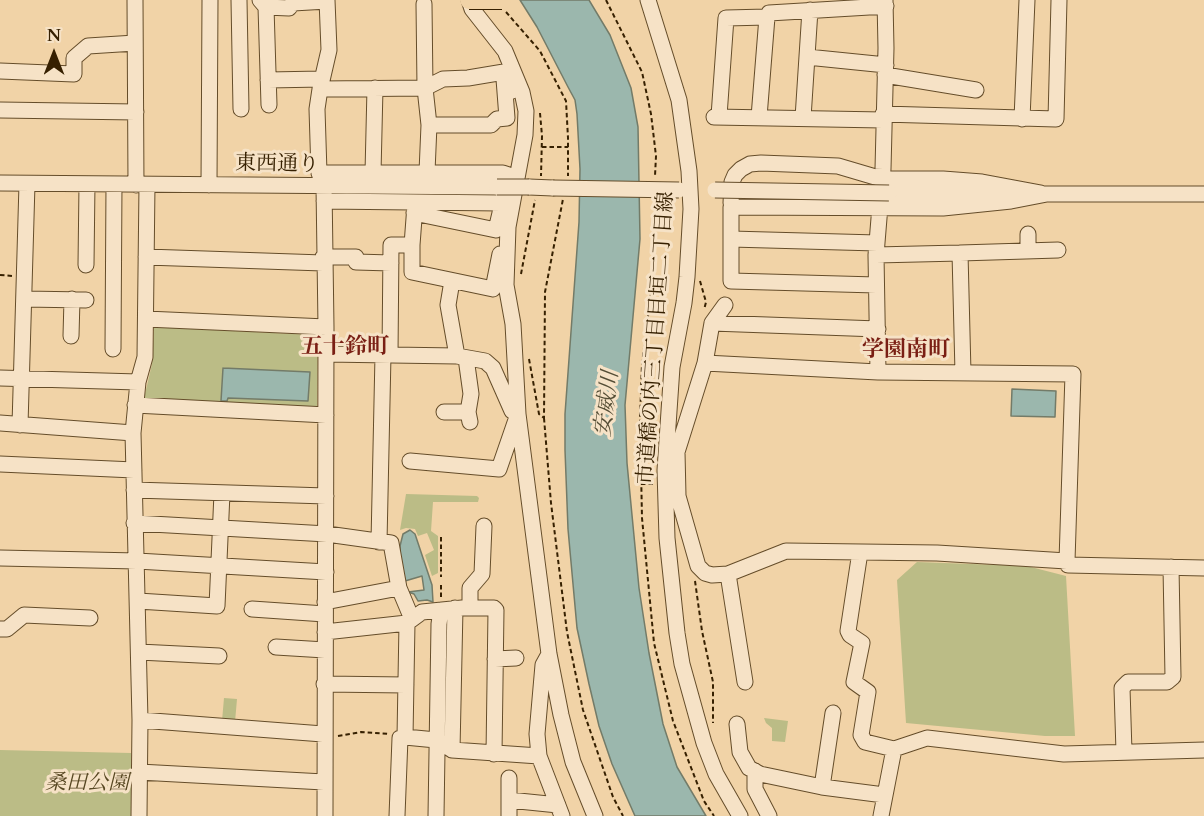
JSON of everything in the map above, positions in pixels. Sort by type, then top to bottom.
[{"type":"main road","points":[[472,6],[502,4]]},
{"type":"street","points":[[135,0],[136,112],[146,257],[145,357],[138,382],[133,433],[139,652],[139,816]]},
{"type":"street","points":[[209,185],[210,0]]},
{"type":"street","points":[[239,0],[241,109]]},
{"type":"street","points":[[269,105],[263,4],[289,8],[293,3],[327,0],[329,50],[317,109],[326,327],[325,816]]},
{"type":"street","name":"市道橋の内三丁目目垣二丁目線","points":[[648,0],[688,122],[685,190],[691,209],[684,303],[672,367],[671,471],[667,538],[682,664],[707,751],[716,774],[741,816]]},
{"type":"street","points":[[1022,119],[1027,0]]},
{"type":"street","points":[[767,17],[726,18],[717,117],[1056,119],[1059,0]]},
{"type":"street","points":[[759,117],[769,12],[886,3],[886,70],[876,285],[878,372]]},
{"type":"street","points":[[424,4],[425,88],[429,125],[428,172]]},
{"type":"street","points":[[322,187],[496,230],[506,205],[525,135],[526,111],[522,92],[505,51],[472,6]]},
{"type":"street","points":[[472,6],[476,23],[512,90],[516,108],[526,111]]},
{"type":"street","points":[[803,118],[810,10]]},
{"type":"street","points":[[0,71],[74,74],[74,58],[88,46],[135,43]]},
{"type":"street","points":[[807,57],[886,70],[976,90]]},
{"type":"street","points":[[268,80],[375,88],[425,88],[443,79],[468,78],[504,72]]},
{"type":"street","points":[[429,125],[491,125],[496,119],[507,118],[504,72]]},
{"type":"street","points":[[373,173],[375,88]]},
{"type":"street","points":[[0,110],[136,112]]},
{"type":"street","points":[[876,285],[731,281],[732,182],[741,168],[750,164],[838,166],[882,178],[982,182],[1047,194],[1204,194]]},
{"type":"street","points":[[322,187],[373,173],[503,173],[509,175],[506,205],[508,227],[506,285],[513,324],[518,414],[549,654],[573,762],[596,816]]},
{"type":"street","name":"東西通り","points":[[0,183],[498,188],[532,192],[561,188],[1047,194]]},
{"type":"street","points":[[21,425],[27,184]]},
{"type":"street","points":[[86,265],[87,184]]},
{"type":"street","points":[[112,349],[114,184]]},
{"type":"street","points":[[731,207],[943,208],[1011,201],[1047,194]]},
{"type":"street","points":[[414,208],[506,205]]},
{"type":"street","points":[[414,208],[412,272],[493,289],[500,253],[507,251]]},
{"type":"street","points":[[1028,234],[1028,251]]},
{"type":"street","points":[[731,239],[960,253],[1058,250]]},
{"type":"street","points":[[379,542],[391,246],[412,245]]},
{"type":"street","points":[[960,253],[963,373]]},
{"type":"street","points":[[146,257],[323,260],[356,257],[356,262],[391,263]]},
{"type":"street","points":[[444,412],[469,417],[471,394],[448,305],[452,280]]},
{"type":"street","points":[[24,298],[79,299],[71,336]]},
{"type":"street","points":[[725,305],[712,323],[705,363],[671,471],[698,566],[705,573],[728,574],[786,551],[938,553],[1067,561]]},
{"type":"street","points":[[146,319],[326,327]]},
{"type":"street","points":[[712,323],[878,329]]},
{"type":"street","points":[[326,354],[461,357],[485,361],[494,368],[512,411],[518,414]]},
{"type":"street","points":[[705,363],[878,372],[1072,374],[1068,565],[1204,568]]},
{"type":"street","points":[[0,378],[138,382]]},
{"type":"street","points":[[135,405],[326,415]]},
{"type":"street","points":[[410,461],[499,469],[518,414]]},
{"type":"street","points":[[0,423],[133,433]]},
{"type":"street","points":[[0,465],[134,470]]},
{"type":"street","points":[[134,490],[326,496]]},
{"type":"street","points":[[138,601],[217,606],[222,493]]},
{"type":"street","points":[[134,523],[327,534],[391,543],[399,588],[410,621],[397,816]]},
{"type":"street","points":[[436,816],[439,624],[455,609],[483,574],[484,526]]},
{"type":"street","points":[[860,552],[848,631],[862,643],[854,682],[868,693],[861,735],[865,742],[894,749],[927,738],[1064,754],[1204,750]]},
{"type":"street","points":[[0,558],[137,561],[326,572]]},
{"type":"street","points":[[1124,752],[1122,688],[1128,682],[1167,682],[1173,677],[1171,567]]},
{"type":"street","points":[[728,574],[747,653],[745,682]]},
{"type":"street","points":[[252,609],[325,608],[399,588]]},
{"type":"street","points":[[325,632],[410,621],[422,612],[494,608],[496,610],[494,754]]},
{"type":"street","points":[[452,750],[455,609]]},
{"type":"street","points":[[0,629],[7,629],[24,615],[90,618]]},
{"type":"street","points":[[276,647],[325,650]]},
{"type":"street","points":[[139,652],[219,656]]},
{"type":"street","points":[[509,778],[509,808],[560,811],[539,756],[537,734],[543,665],[549,654]]},
{"type":"street","points":[[495,658],[516,658]]},
{"type":"street","points":[[324,684],[406,684]]},
{"type":"street","points":[[822,787],[833,713]]},
{"type":"street","points":[[140,720],[324,736]]},
{"type":"street","points":[[737,724],[740,752],[749,768],[755,771],[790,782],[884,795]]},
{"type":"street","points":[[402,737],[436,740],[452,750],[539,756]]},
{"type":"street","points":[[881,816],[894,749]]},
{"type":"street","points":[[755,771],[755,789],[770,816]]},
{"type":"street","points":[[140,772],[324,782]]},
{"type":"path","points":[[606,0],[642,72],[651,114],[656,156],[655,174]]},
{"type":"path","points":[[502,4],[540,51],[566,101],[568,174],[561,188],[545,292],[544,418],[551,503],[567,632],[586,721],[613,797],[623,816]]},
{"type":"path","points":[[542,147],[568,147]]},
{"type":"path","points":[[519,279],[532,192]]},
{"type":"path","points":[[528,356],[539,414],[544,418]]},
{"type":"path","points":[[441,537],[441,577]]},
{"type":"path","points":[[695,580],[702,631],[713,682],[713,730]]},
{"type":"path","points":[[324,736],[361,732],[396,734],[402,737]]},
{"type":"green space","points":[[154,327],[314,335],[318,340],[317,408],[144,398],[152,364]]},
{"type":"green space","points":[[406,494],[477,496],[479,498],[478,502],[433,502],[431,531],[438,536],[438,573],[432,576],[425,555],[434,550],[427,533],[418,536],[415,529],[400,530]]},
{"type":"green space","points":[[917,562],[1027,566],[1066,576],[1075,736],[1045,736],[906,723],[897,580]]},
{"type":"green space","points":[[224,698],[237,699],[235,722],[222,721]]},
{"type":"green space","points":[[764,718],[788,721],[785,742],[772,741],[772,728]]},
{"type":"green space","name":"桑田公園","points":[[0,750],[131,753],[131,816],[0,816]]},
{"type":"water","name":"安威川","points":[[520,0],[589,0],[610,35],[631,88],[638,127],[640,239],[625,405],[627,463],[639,588],[663,724],[677,767],[706,816],[635,816],[612,764],[599,726],[589,684],[577,628],[568,529],[565,450],[565,414],[579,222],[580,169],[577,114],[575,100],[537,27]]},
{"type":"water","points":[[223,368],[310,372],[308,401],[228,398],[227,401],[221,401]]},
{"type":"water","points":[[1012,389],[1056,391],[1055,417],[1011,416]]},
{"type":"water","points":[[410,530],[415,534],[432,585],[433,602],[418,601],[414,594],[408,592],[424,590],[422,576],[405,581],[400,546],[403,534]]},
{"type":"district","name":"五十鈴町","points":[[345,348]]},
{"type":"district","name":"学園南町","points":[[906,351]]}]
